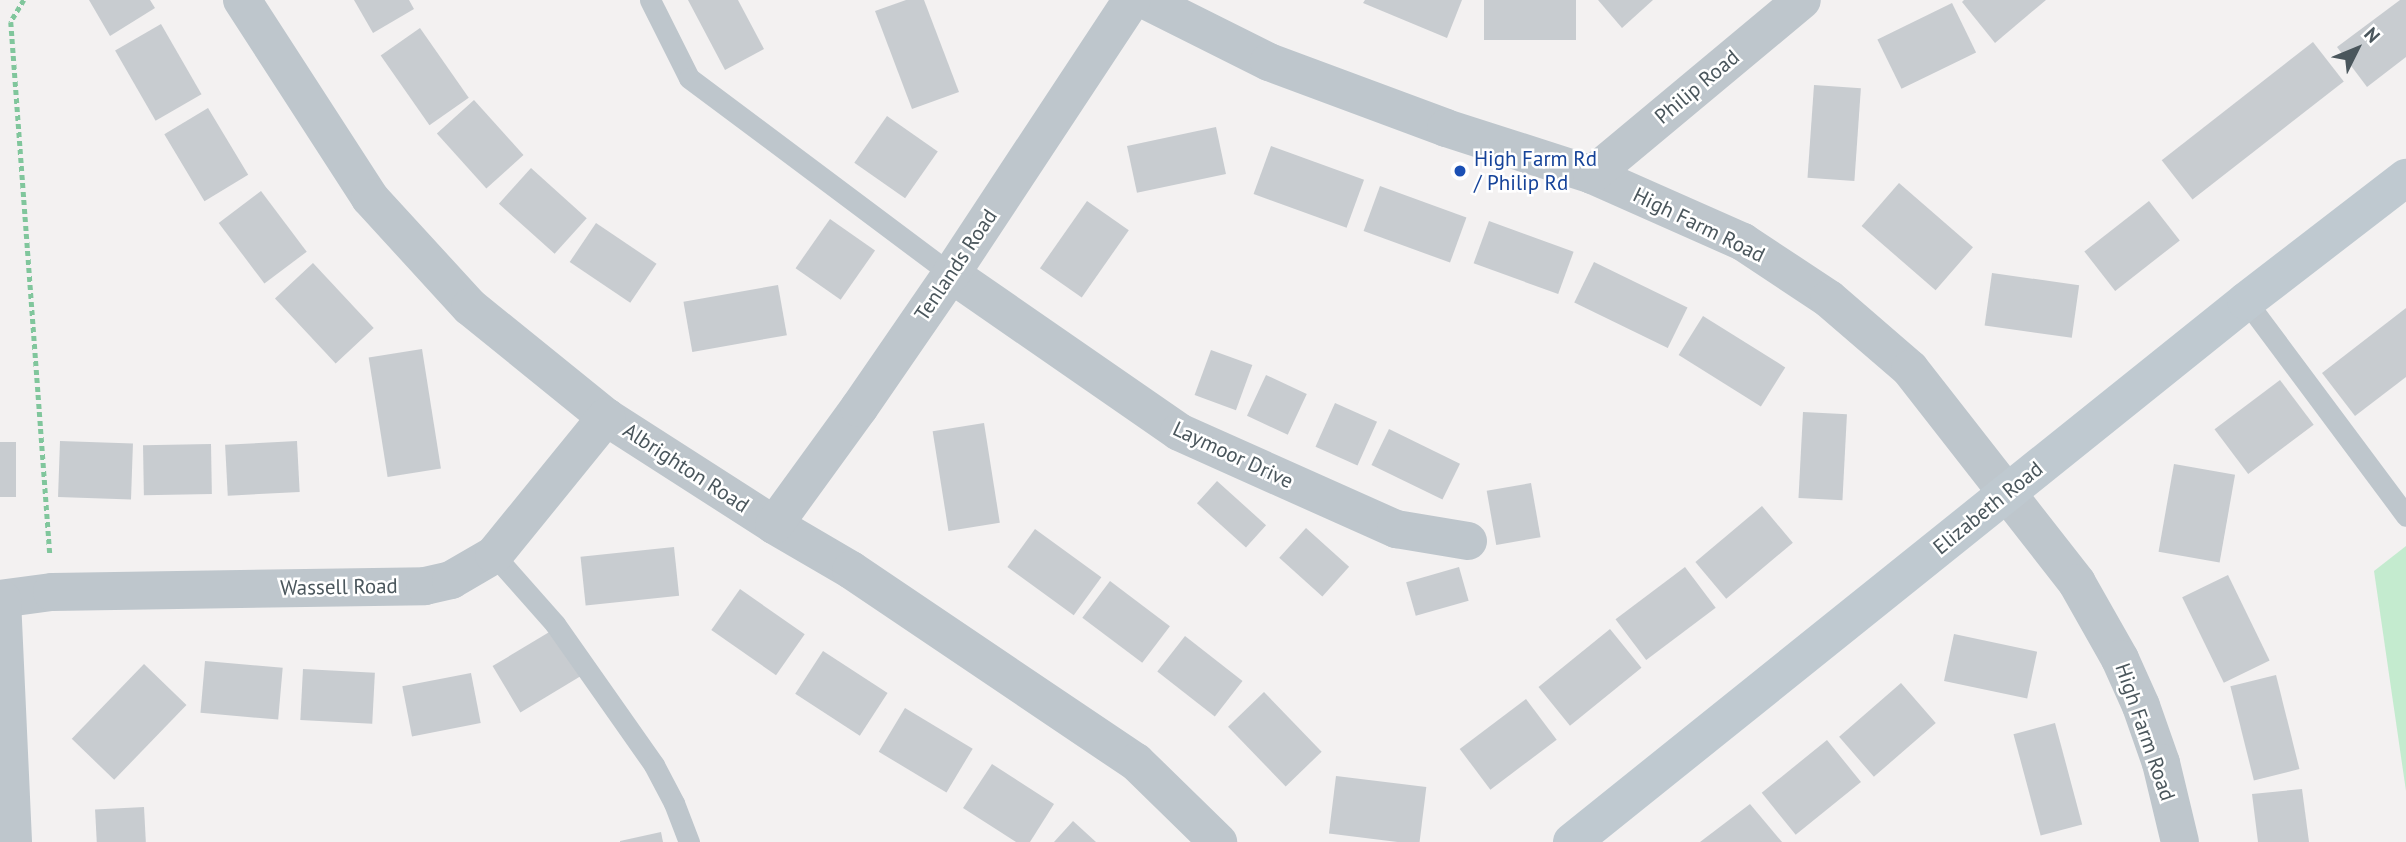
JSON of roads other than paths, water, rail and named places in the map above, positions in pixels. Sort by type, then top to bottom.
[{"type":"street","name":"Albrighton Road","points":[[242,0],[370,198],[470,307],[606,417],[851,570],[1136,762],[1218,842]]},
{"type":"street","name":"Tenlands Road","points":[[774,524],[859,408],[951,274],[1132,0]]},
{"type":"street","name":"High Farm Road","points":[[1145,0],[1269,62],[1446,128],[1592,175],[1743,242],[1829,299],[1910,369],[2077,583],[2120,659],[2161,763],[2180,842]]},
{"type":"street","name":"Philip Road","points":[[1592,175],[1802,0]]},
{"type":"street","name":"Elizabeth Road","points":[[1572,842],[2246,301],[2406,178]]},
{"type":"street","name":"Laymoor Drive","points":[[951,274],[1179,432],[1396,529],[1468,541]]},
{"type":"street","name":"Wassell Road","points":[[1,599],[52,592],[425,586],[452,580],[494,555],[606,417]]},
{"type":"street","points":[[1,599],[13,842]]},
{"type":"lane","points":[[650,0],[690,78],[951,274]]},
{"type":"lane","points":[[2246,301],[2406,516]]},
{"type":"lane","points":[[494,555],[555,624],[654,765],[674,803],[689,842]]},
{"type":"place","name":"High Farm Rd / Philip Rd","points":[[1460,171]]}]
